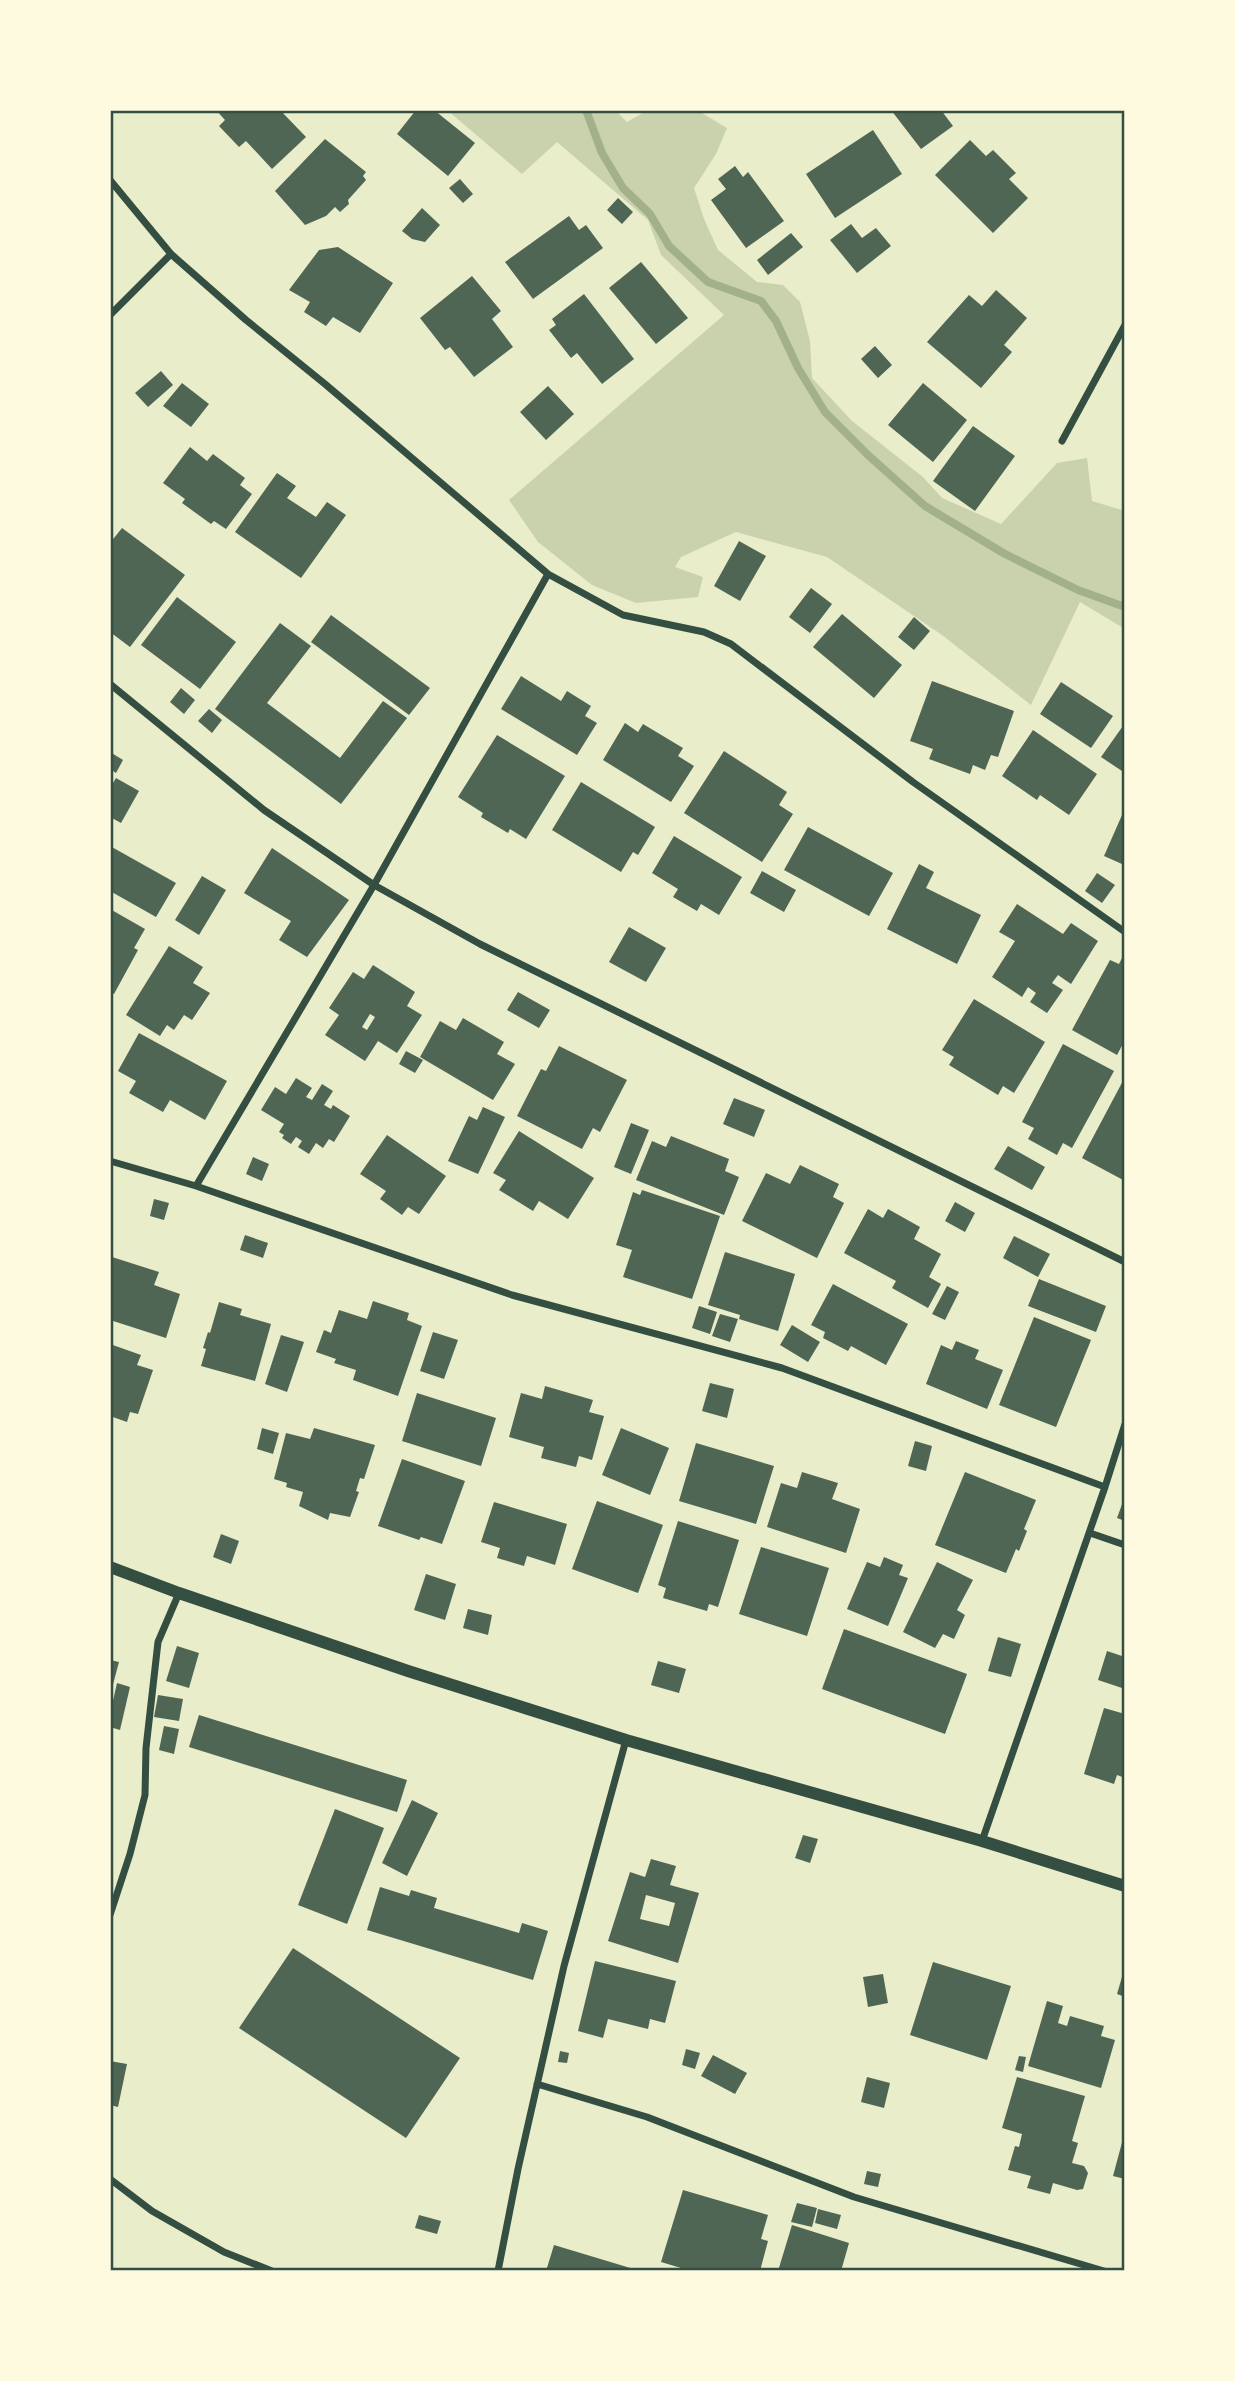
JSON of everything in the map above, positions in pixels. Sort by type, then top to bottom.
[{"type":"street","points":[[110,180],[171,254],[548,574],[623,615],[704,632],[731,644],[914,782],[1125,932]]},
{"type":"street","points":[[110,315],[171,254]]},
{"type":"street","points":[[1062,441],[1125,325]]},
{"type":"street","points":[[196,1186],[374,885],[548,574]]},
{"type":"street","points":[[110,684],[264,810],[374,885],[480,944],[1125,1262]]},
{"type":"street","points":[[110,1161],[196,1186],[512,1295],[782,1368],[1105,1487]]},
{"type":"street","points":[[982,1841],[1090,1533],[1125,1424]]},
{"type":"street","points":[[1090,1533],[1125,1545]]},
{"type":"street","points":[[110,1567],[178,1593],[408,1671],[626,1740],[982,1841],[1125,1886]]},
{"type":"street","points":[[110,1915],[145,1796],[146,1748],[158,1642],[178,1593]]},
{"type":"street","points":[[498,2271],[567,1953],[626,1740]]},
{"type":"street","points":[[537,2084],[647,2117],[854,2197],[1104,2271]]},
{"type":"street","points":[[110,2179],[164,2218],[224,2252],[272,2271]]},
{"type":"green space","points":[[447,110],[615,110],[627,122],[648,110],[697,110],[727,128],[716,154],[694,188],[704,219],[718,250],[757,282],[783,285],[800,302],[810,341],[812,378],[852,421],[923,477],[942,498],[1001,524],[1057,463],[1087,458],[1092,501],[1125,511],[1125,629],[1080,602],[1031,705],[942,635],[827,557],[736,532],[681,557],[675,567],[703,577],[698,597],[636,603],[592,585],[538,542],[509,500],[724,315],[661,255],[648,220],[557,142],[522,174]]},
{"type":"building","points":[[216,110],[280,110],[306,137],[272,169],[246,141],[239,147],[219,126],[225,120]]},
{"type":"building","points":[[416,110],[434,110],[475,143],[448,176],[397,134]]},
{"type":"building","points":[[891,110],[941,110],[953,126],[921,149]]},
{"type":"building","points":[[873,130],[902,174],[835,218],[806,174]]},
{"type":"building","points":[[325,139],[366,172],[363,176],[366,180],[340,212],[335,207],[326,216],[305,225],[275,191]]},
{"type":"building","points":[[970,140],[986,156],[993,150],[1016,173],[1009,179],[1028,198],[993,233],[935,175]]},
{"type":"building","points":[[735,166],[743,177],[748,172],[784,221],[746,248],[711,200],[726,189],[718,179]]},
{"type":"building","points":[[460,179],[473,194],[463,203],[449,188]]},
{"type":"building","points":[[618,198],[633,212],[622,224],[607,210]]},
{"type":"building","points":[[422,208],[440,225],[425,242],[412,239],[402,231]]},
{"type":"building","points":[[569,216],[579,230],[586,225],[603,248],[533,299],[505,262]]},
{"type":"building","points":[[851,224],[862,238],[876,228],[891,246],[857,273],[830,240]]},
{"type":"building","points":[[791,233],[803,247],[768,275],[757,260]]},
{"type":"building","points":[[338,247],[393,283],[360,333],[333,317],[326,326],[304,312],[310,302],[289,290],[319,250]]},
{"type":"building","points":[[641,262],[688,318],[656,344],[609,288]]},
{"type":"building","points":[[472,276],[501,311],[492,319],[513,347],[474,377],[450,347],[445,350],[420,318]]},
{"type":"building","points":[[996,290],[1027,318],[1004,345],[1012,352],[981,388],[927,342],[969,295],[982,306]]},
{"type":"building","points":[[584,294],[634,359],[602,384],[577,353],[571,358],[549,330],[556,325],[552,319]]},
{"type":"building","points":[[875,346],[892,365],[878,378],[861,359]]},
{"type":"building","points":[[161,371],[173,385],[148,407],[135,393]]},
{"type":"building","points":[[182,383],[209,404],[191,427],[163,406]]},
{"type":"building","points":[[923,383],[967,420],[933,462],[888,425]]},
{"type":"building","points":[[548,386],[574,414],[546,440],[520,412]]},
{"type":"building","points":[[973,426],[1015,456],[975,511],[933,481]]},
{"type":"building","points":[[190,447],[207,461],[213,454],[245,478],[240,485],[252,494],[226,529],[214,521],[211,524],[182,503],[185,499],[163,483]]},
{"type":"building","points":[[277,473],[296,486],[287,498],[316,517],[327,502],[346,515],[301,578],[235,532]]},
{"type":"building","points":[[122,528],[185,575],[130,647],[110,632],[110,543]]},
{"type":"building","points":[[739,541],[766,556],[740,601],[714,586]]},
{"type":"building","points":[[811,588],[832,604],[810,633],[789,617]]},
{"type":"building","points":[[177,597],[236,642],[200,689],[141,645]]},
{"type":"building","points":[[842,614],[902,665],[874,698],[813,647]]},
{"type":"building","points":[[331,615],[430,688],[409,715],[311,642]]},
{"type":"building","points":[[914,617],[930,631],[914,650],[898,637]]},
{"type":"building","points":[[280,623],[311,646],[267,703],[340,758],[383,701],[407,718],[341,804],[215,709]]},
{"type":"building","points":[[521,676],[561,701],[567,691],[591,706],[585,716],[597,723],[577,755],[501,709]]},
{"type":"building","points":[[932,681],[1014,711],[998,757],[991,755],[985,770],[973,765],[970,774],[929,759],[933,749],[910,741]]},
{"type":"building","points":[[1061,682],[1113,716],[1091,748],[1040,714]]},
{"type":"building","points":[[181,688],[195,700],[184,714],[170,702]]},
{"type":"building","points":[[209,709],[222,720],[212,733],[198,721]]},
{"type":"building","points":[[625,723],[638,732],[643,724],[683,748],[678,756],[694,766],[671,802],[603,760]]},
{"type":"building","points":[[1125,723],[1125,773],[1101,757]]},
{"type":"building","points":[[1033,730],[1097,774],[1069,815],[1040,795],[1037,800],[1002,776]]},
{"type":"building","points":[[497,735],[565,776],[526,839],[510,829],[508,833],[481,817],[483,813],[458,797]]},
{"type":"building","points":[[724,751],[787,792],[779,805],[793,814],[762,862],[684,813]]},
{"type":"building","points":[[110,752],[123,760],[116,773],[110,769]]},
{"type":"building","points":[[116,778],[139,791],[121,823],[110,817],[110,788]]},
{"type":"building","points":[[581,782],[655,827],[638,855],[633,852],[621,872],[552,830]]},
{"type":"building","points":[[1122,815],[1125,816],[1125,858],[1122,864],[1104,856]]},
{"type":"building","points":[[808,827],[893,873],[869,916],[784,870]]},
{"type":"building","points":[[674,836],[742,877],[719,915],[701,904],[697,911],[673,897],[678,889],[652,873]]},
{"type":"building","points":[[110,846],[176,883],[156,917],[110,891]]},
{"type":"building","points":[[272,848],[349,900],[307,957],[279,940],[291,921],[244,893]]},
{"type":"building","points":[[919,864],[934,872],[926,888],[981,915],[957,964],[887,929]]},
{"type":"building","points":[[762,871],[796,890],[784,912],[750,893]]},
{"type":"building","points":[[1097,873],[1115,885],[1102,903],[1085,891]]},
{"type":"building","points":[[202,876],[226,890],[199,935],[175,920]]},
{"type":"building","points":[[1017,904],[1063,934],[1071,923],[1098,941],[1071,984],[1058,975],[1052,983],[1063,990],[1047,1013],[1030,1002],[1036,993],[1028,987],[1022,997],[992,977],[1015,941],[999,932]]},
{"type":"building","points":[[110,909],[145,929],[134,948],[138,950],[114,994],[110,992]]},
{"type":"building","points":[[629,927],[666,948],[646,982],[609,962]]},
{"type":"building","points":[[169,946],[203,967],[193,983],[210,993],[192,1020],[184,1015],[174,1030],[167,1025],[160,1036],[126,1015]]},
{"type":"building","points":[[1123,956],[1125,1040],[1117,1055],[1072,1030],[1110,960],[1119,964]]},
{"type":"building","points":[[373,965],[415,992],[407,1006],[422,1015],[397,1053],[378,1041],[365,1061],[325,1035],[339,1015],[329,1008],[353,972],[364,979]],"holes":[[[370,1014],[375,1017],[367,1030],[362,1027]]]},
{"type":"building","points":[[518,992],[550,1010],[539,1028],[507,1010]]},
{"type":"building","points":[[974,999],[1045,1042],[1014,1093],[1003,1086],[998,1095],[949,1065],[954,1057],[942,1050]]},
{"type":"building","points":[[463,1018],[504,1042],[497,1054],[515,1064],[493,1100],[420,1057],[440,1021],[456,1030]]},
{"type":"building","points":[[139,1033],[227,1081],[205,1120],[170,1100],[163,1112],[129,1093],[136,1081],[118,1071]]},
{"type":"building","points":[[1063,1044],[1114,1071],[1072,1148],[1063,1143],[1057,1155],[1028,1139],[1034,1128],[1022,1122]]},
{"type":"building","points":[[559,1046],[627,1080],[600,1132],[593,1128],[582,1149],[517,1116],[541,1069],[546,1071]]},
{"type":"building","points":[[406,1051],[423,1060],[415,1073],[399,1064]]},
{"type":"building","points":[[1125,1077],[1125,1181],[1082,1158]]},
{"type":"building","points":[[296,1078],[312,1088],[306,1097],[312,1100],[322,1084],[333,1091],[324,1105],[331,1109],[333,1105],[350,1116],[334,1142],[329,1139],[323,1148],[316,1143],[309,1154],[298,1147],[302,1141],[296,1137],[291,1144],[282,1138],[284,1135],[279,1132],[284,1124],[261,1110],[275,1087],[286,1094]]},
{"type":"building","points":[[734,1098],[765,1110],[754,1137],[723,1124]]},
{"type":"building","points":[[483,1107],[505,1117],[478,1174],[448,1161],[469,1116],[477,1120]]},
{"type":"building","points":[[631,1123],[649,1130],[631,1174],[614,1167]]},
{"type":"building","points":[[519,1131],[594,1178],[568,1219],[539,1201],[533,1211],[499,1190],[506,1180],[493,1173]]},
{"type":"building","points":[[387,1135],[446,1176],[419,1214],[408,1207],[402,1215],[380,1199],[386,1191],[360,1174]]},
{"type":"building","points":[[671,1136],[729,1159],[725,1171],[739,1177],[724,1215],[636,1180],[652,1141],[666,1147]]},
{"type":"building","points":[[1008,1146],[1045,1167],[1032,1190],[994,1169]]},
{"type":"building","points":[[253,1157],[269,1164],[262,1181],[246,1174]]},
{"type":"building","points":[[800,1165],[839,1184],[833,1197],[844,1203],[817,1258],[742,1221],[766,1173],[790,1184]]},
{"type":"building","points":[[642,1190],[720,1216],[692,1299],[623,1277],[632,1250],[616,1245],[633,1192],[640,1195]]},
{"type":"building","points":[[154,1199],[169,1203],[164,1220],[150,1216]]},
{"type":"building","points":[[955,1202],[975,1213],[965,1232],[945,1221]]},
{"type":"building","points":[[868,1209],[883,1218],[888,1209],[920,1227],[914,1239],[941,1254],[929,1277],[941,1284],[928,1308],[892,1288],[896,1281],[844,1253]]},
{"type":"building","points":[[245,1235],[268,1243],[263,1258],[240,1250]]},
{"type":"building","points":[[1014,1236],[1050,1254],[1038,1277],[1003,1258]]},
{"type":"building","points":[[725,1252],[795,1274],[778,1331],[739,1319],[740,1315],[708,1305]]},
{"type":"building","points":[[112,1257],[159,1272],[154,1285],[180,1294],[166,1338],[110,1320]]},
{"type":"building","points":[[1039,1279],[1106,1306],[1096,1332],[1028,1306]]},
{"type":"building","points":[[833,1284],[908,1324],[886,1365],[851,1346],[848,1351],[823,1338],[825,1332],[811,1325]]},
{"type":"building","points":[[947,1286],[959,1292],[945,1320],[932,1314]]},
{"type":"building","points":[[373,1301],[409,1313],[407,1320],[422,1326],[398,1396],[353,1380],[356,1370],[334,1363],[336,1359],[316,1352],[324,1330],[331,1333],[339,1310],[367,1319]]},
{"type":"building","points":[[219,1302],[242,1309],[240,1315],[271,1324],[255,1381],[201,1366],[206,1349],[203,1348]]},
{"type":"building","points":[[699,1306],[717,1312],[710,1334],[692,1328]]},
{"type":"building","points":[[720,1314],[738,1319],[730,1342],[712,1336]]},
{"type":"building","points":[[1034,1317],[1091,1340],[1056,1427],[999,1405]]},
{"type":"building","points":[[792,1325],[820,1342],[808,1362],[780,1345]]},
{"type":"building","points":[[433,1332],[458,1340],[444,1379],[420,1371]]},
{"type":"building","points":[[281,1335],[304,1342],[287,1392],[265,1384]]},
{"type":"building","points":[[956,1341],[979,1350],[975,1359],[1003,1370],[987,1409],[926,1384],[941,1345],[952,1350]]},
{"type":"building","points":[[110,1344],[141,1355],[137,1365],[153,1370],[138,1414],[130,1412],[127,1422],[110,1416]]},
{"type":"building","points":[[710,1383],[734,1389],[727,1418],[702,1411]]},
{"type":"building","points":[[545,1386],[593,1400],[589,1412],[604,1416],[592,1460],[579,1456],[576,1467],[541,1458],[544,1447],[509,1437],[521,1393],[542,1399]]},
{"type":"building","points":[[417,1393],[496,1418],[481,1466],[402,1441]]},
{"type":"building","points":[[262,1428],[279,1433],[273,1454],[257,1449]]},
{"type":"building","points":[[314,1428],[375,1445],[364,1479],[360,1478],[356,1491],[359,1492],[350,1517],[330,1513],[328,1520],[299,1506],[303,1492],[286,1487],[287,1483],[274,1479],[286,1433],[310,1439]]},
{"type":"building","points":[[621,1428],[669,1448],[650,1495],[602,1475]]},
{"type":"building","points":[[915,1441],[932,1446],[926,1471],[908,1466]]},
{"type":"building","points":[[696,1443],[774,1466],[756,1524],[679,1501]]},
{"type":"building","points":[[402,1459],[465,1481],[442,1544],[421,1537],[419,1540],[378,1526]]},
{"type":"building","points":[[802,1472],[838,1483],[832,1499],[860,1509],[846,1553],[767,1527],[781,1483],[797,1488]]},
{"type":"building","points":[[965,1472],[1036,1500],[1024,1529],[1027,1531],[1019,1551],[1016,1549],[1006,1573],[935,1545]]},
{"type":"building","points":[[1125,1496],[1125,1521],[1117,1518]]},
{"type":"building","points":[[597,1501],[663,1525],[638,1593],[572,1569]]},
{"type":"building","points":[[494,1502],[567,1524],[555,1565],[527,1556],[524,1566],[497,1558],[500,1548],[481,1542]]},
{"type":"building","points":[[678,1521],[739,1540],[718,1607],[709,1604],[707,1611],[663,1598],[666,1588],[658,1585]]},
{"type":"building","points":[[221,1534],[239,1541],[231,1564],[213,1557]]},
{"type":"building","points":[[761,1547],[829,1568],[807,1636],[739,1614]]},
{"type":"building","points":[[884,1557],[903,1565],[899,1575],[908,1578],[888,1626],[847,1609],[867,1562],[880,1567]]},
{"type":"building","points":[[937,1562],[973,1580],[957,1610],[965,1615],[954,1639],[943,1634],[935,1648],[903,1632]]},
{"type":"building","points":[[426,1574],[456,1584],[445,1620],[414,1610]]},
{"type":"building","points":[[468,1609],[492,1615],[488,1635],[463,1628]]},
{"type":"building","points":[[844,1629],[967,1674],[945,1734],[822,1689]]},
{"type":"building","points":[[998,1637],[1021,1644],[1011,1677],[988,1671]]},
{"type":"building","points":[[177,1646],[199,1653],[189,1688],[166,1681]]},
{"type":"building","points":[[1107,1651],[1125,1657],[1125,1689],[1098,1680]]},
{"type":"building","points":[[110,1660],[119,1662],[111,1692],[110,1692]]},
{"type":"building","points":[[658,1661],[686,1669],[679,1693],[651,1685]]},
{"type":"building","points":[[117,1683],[130,1687],[120,1730],[110,1727]]},
{"type":"building","points":[[158,1695],[183,1699],[179,1721],[154,1717]]},
{"type":"building","points":[[1104,1708],[1125,1714],[1125,1778],[1117,1775],[1114,1784],[1084,1774]]},
{"type":"building","points":[[199,1715],[407,1780],[397,1812],[189,1747]]},
{"type":"building","points":[[164,1726],[179,1729],[174,1754],[159,1750]]},
{"type":"building","points":[[412,1800],[438,1813],[407,1876],[382,1863]]},
{"type":"building","points":[[335,1809],[384,1828],[347,1924],[298,1905]]},
{"type":"building","points":[[803,1835],[818,1839],[810,1863],[795,1858]]},
{"type":"building","points":[[651,1859],[676,1866],[670,1885],[699,1893],[678,1963],[608,1941],[630,1872],[645,1877]],"holes":[[[646,1895],[675,1903],[669,1926],[640,1919]]]},
{"type":"building","points":[[380,1887],[409,1896],[411,1890],[437,1898],[434,1908],[519,1933],[522,1923],[548,1931],[533,1980],[367,1930]]},
{"type":"building","points":[[293,1948],[460,2058],[406,2138],[239,2028]]},
{"type":"building","points":[[595,1961],[676,1981],[665,2023],[650,2019],[648,2029],[608,2019],[603,2038],[578,2031]]},
{"type":"building","points":[[933,1962],[1011,1986],[987,2060],[910,2035]]},
{"type":"building","points":[[1125,1970],[1125,1997],[1117,1994]]},
{"type":"building","points":[[883,1974],[888,2003],[868,2007],[863,1977]]},
{"type":"building","points":[[1047,2001],[1063,2006],[1058,2023],[1067,2026],[1070,2016],[1104,2026],[1101,2036],[1115,2040],[1101,2088],[1028,2066]]},
{"type":"building","points":[[686,2049],[700,2053],[695,2069],[682,2065]]},
{"type":"building","points":[[560,2051],[569,2053],[567,2063],[558,2062]]},
{"type":"building","points":[[713,2055],[747,2073],[735,2094],[701,2076]]},
{"type":"building","points":[[1019,2056],[1026,2057],[1023,2072],[1015,2070]]},
{"type":"building","points":[[110,2061],[127,2064],[118,2107],[110,2105]]},
{"type":"building","points":[[867,2077],[890,2083],[884,2108],[861,2102]]},
{"type":"building","points":[[1017,2077],[1085,2096],[1072,2141],[1078,2143],[1072,2163],[1084,2166],[1088,2173],[1083,2189],[1077,2190],[1053,2183],[1050,2194],[1027,2188],[1031,2176],[1008,2170],[1015,2146],[1019,2147],[1022,2134],[1002,2128]]},
{"type":"building","points":[[1125,2135],[1125,2179],[1113,2176]]},
{"type":"building","points":[[867,2171],[881,2174],[878,2187],[864,2184]]},
{"type":"building","points":[[683,2190],[768,2215],[761,2239],[768,2241],[760,2271],[691,2271],[661,2262]]},
{"type":"building","points":[[797,2203],[817,2208],[812,2227],[791,2222]]},
{"type":"building","points":[[818,2209],[841,2215],[837,2229],[815,2223]]},
{"type":"building","points":[[419,2215],[441,2221],[437,2234],[415,2228]]},
{"type":"building","points":[[792,2225],[849,2243],[841,2271],[778,2271]]},
{"type":"building","points":[[554,2245],[637,2270],[637,2271],[546,2271]]},
{"type":"waterway","points":[[586,110],[602,153],[623,188],[650,214],[669,246],[708,282],[761,301],[776,321],[798,368],[825,412],[869,456],[925,506],[1005,554],[1078,590],[1125,607]]}]
